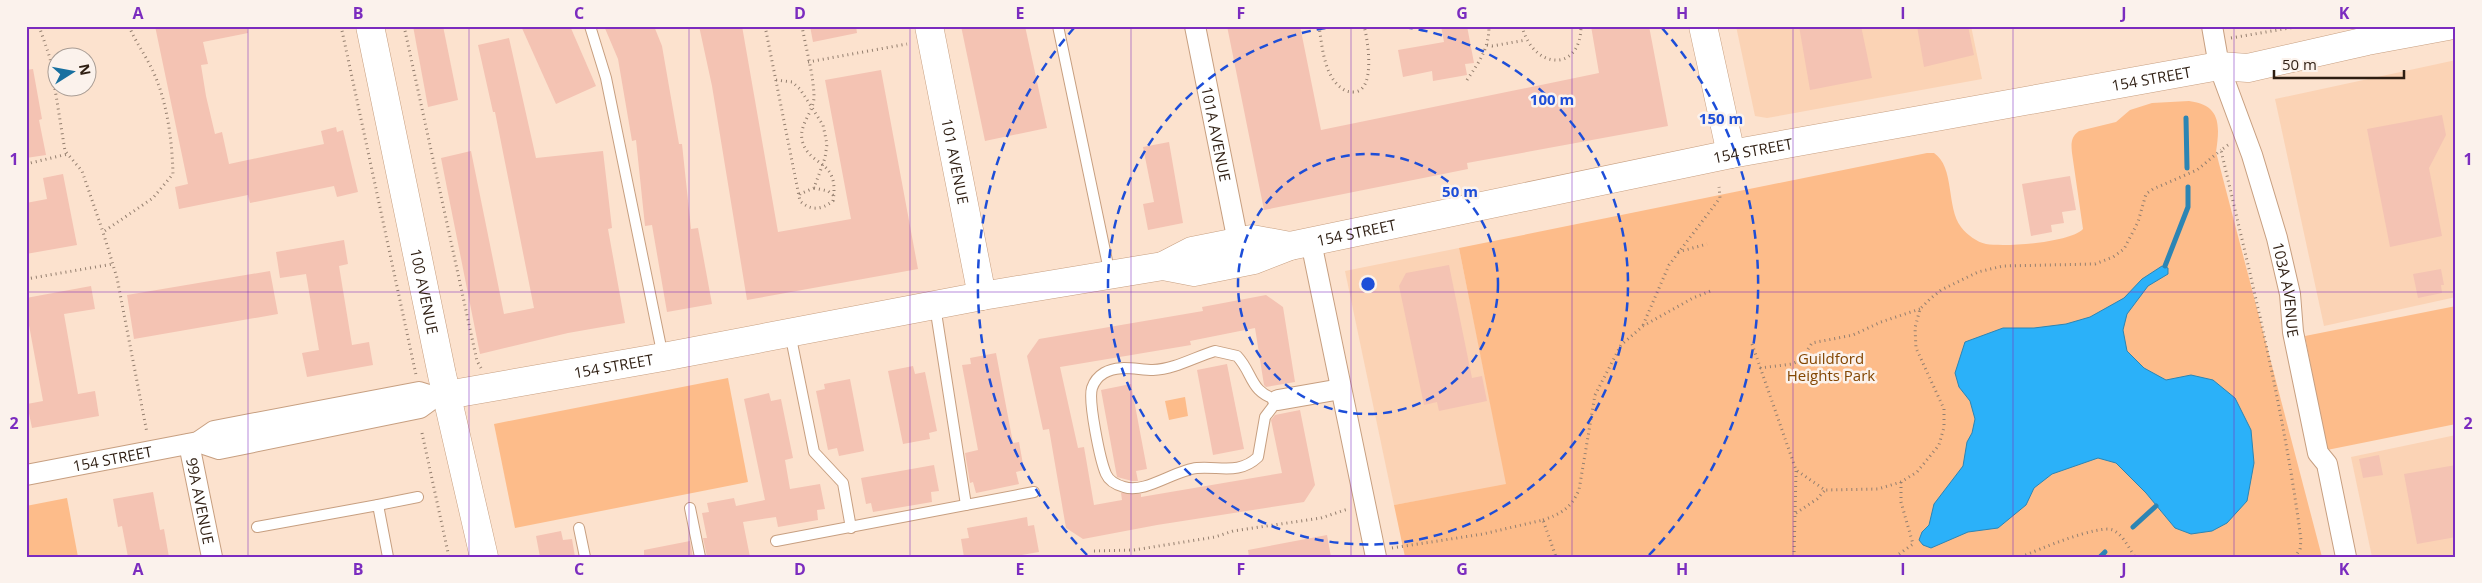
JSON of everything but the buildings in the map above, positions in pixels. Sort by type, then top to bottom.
[{"type":"main road","name":"100 AVENUE","points":[[370,26],[441,396],[484,557]]},
{"type":"main road","name":"101 AVENUE","points":[[929,26],[982,296]]},
{"type":"main road","points":[[1704,26],[1731,154]]},
{"type":"main road","name":"154 STREET","points":[[2219,66],[2246,52],[2364,26]]},
{"type":"main road","name":"154 STREET","points":[[1163,266],[1194,272],[1254,260],[1300,244],[1731,154],[2219,66],[2248,68],[2448,26]]},
{"type":"main road","name":"154 STREET","points":[[441,396],[663,357],[982,296],[1163,266],[1192,251],[1252,239],[1300,244]]},
{"type":"street","name":"101A AVENUE","points":[[1195,26],[1238,242]]},
{"type":"street","name":"103A AVENUE","points":[[2212,26],[2219,66],[2252,155],[2272,222],[2290,294],[2293,332],[2318,453],[2327,464],[2346,557]]},
{"type":"street","points":[[1300,244],[1342,389],[1384,552]]},
{"type":"street","points":[[1278,400],[1342,389]]},
{"type":"street","name":"154 STREET","points":[[26,475],[193,443],[214,431],[419,392],[441,396]]},
{"type":"street","name":"99A AVENUE","points":[[193,443],[212,557]]},
{"type":"lane","points":[[590,26],[606,78],[663,357]]},
{"type":"lane","points":[[1058,26],[1110,275]]},
{"type":"lane","points":[[935,305],[966,505]]},
{"type":"lane","points":[[790,333],[814,452],[843,483],[851,528]]},
{"type":"lane","points":[[1215,351],[1225,352],[1241,360],[1251,381],[1259,391],[1268,397],[1278,400],[1265,416],[1258,456],[1246,466],[1235,470],[1190,469],[1144,486],[1126,488],[1112,482],[1106,475],[1096,437],[1091,400],[1092,387],[1105,372],[1116,368],[1163,368],[1215,351]]},
{"type":"lane","points":[[776,540],[851,528],[1034,492]]},
{"type":"lane","points":[[257,527],[418,497]]},
{"type":"lane","points":[[378,505],[388,557]]},
{"type":"lane","points":[[690,508],[700,557]]},
{"type":"lane","points":[[580,528],[585,557]]},
{"type":"path","points":[[39,26],[50,58],[66,151],[82,171],[113,264],[148,435]]},
{"type":"path","points":[[103,232],[153,198],[173,174],[172,150],[162,98],[152,68],[136,43],[129,26]]},
{"type":"path","points":[[341,26],[416,373],[415,380]]},
{"type":"path","points":[[404,26],[477,361],[482,368]]},
{"type":"path","points":[[765,26],[799,198],[806,206],[816,209],[826,207],[833,201],[834,178],[823,164],[809,153],[803,142],[802,130],[814,96],[802,26]]},
{"type":"path","points":[[1319,26],[1326,65],[1339,86],[1348,92],[1358,92],[1363,88],[1367,80],[1368,52],[1364,26]]},
{"type":"path","points":[[1467,80],[1483,57],[1487,45],[1489,26]]},
{"type":"path","points":[[1522,26],[1526,40],[1545,60],[1563,59],[1577,46],[1582,26]]},
{"type":"path","points":[[2236,36],[2302,26]]},
{"type":"path","points":[[1487,45],[1492,46],[1526,40]]},
{"type":"path","points":[[808,62],[907,44]]},
{"type":"path","points":[[776,80],[792,82],[800,89],[825,132],[827,144],[823,164],[814,188]]},
{"type":"path","points":[[1760,368],[1792,364],[1801,360],[1812,342],[1853,335],[1881,322],[1920,309],[1941,290],[1978,272],[2003,266],[2095,264],[2113,258],[2124,248],[2138,222],[2146,194],[2153,189],[2197,170],[2228,145]]},
{"type":"path","points":[[2220,150],[2266,345],[2292,473],[2301,540],[2300,549],[2295,557]]},
{"type":"path","points":[[26,164],[69,154]]},
{"type":"path","points":[[1642,326],[1669,265],[1720,198],[1719,187]]},
{"type":"path","points":[[799,198],[800,194],[814,188],[828,191],[834,196]]},
{"type":"path","points":[[1678,252],[1707,244]]},
{"type":"path","points":[[26,279],[113,264]]},
{"type":"path","points":[[1663,266],[1669,265]]},
{"type":"path","points":[[1384,552],[1483,534],[1543,520],[1563,512],[1574,503],[1584,472],[1584,452],[1595,395],[1621,345],[1642,326],[1692,298],[1713,290]]},
{"type":"path","points":[[1796,470],[1825,490],[1878,489],[1901,482],[1916,472],[1939,445],[1944,427],[1944,409],[1916,348],[1915,328],[1920,309]]},
{"type":"path","points":[[1752,344],[1796,470],[1794,557]]},
{"type":"path","points":[[422,433],[449,557]]},
{"type":"path","points":[[1895,557],[1913,544],[1901,502],[1901,482]]},
{"type":"path","points":[[1796,513],[1817,499],[1825,490]]},
{"type":"path","points":[[1094,552],[1134,550],[1215,537],[1233,531],[1321,518],[1349,508]]},
{"type":"path","points":[[1543,520],[1556,557]]},
{"type":"path","points":[[2021,557],[2098,528],[2111,529],[2123,537],[2134,557]]},
{"type":"shaded area","points":[[1736,26],[1971,26],[1982,79],[1767,118],[1755,116]]},
{"type":"shaded area","points":[[2456,60],[2456,297],[2324,326],[2275,99]]},
{"type":"shaded area","points":[[1459,248],[1507,485],[1394,505],[1345,271]]},
{"type":"shaded area","points":[[2456,435],[2456,557],[2372,557],[2351,457]]},
{"type":"green space","name":"Guildford Heights Park","points":[[2189,101],[2200,103],[2207,107],[2216,118],[2218,133],[2216,152],[2322,557],[1405,557],[1394,505],[1506,484],[1459,248],[1927,153],[1934,153],[1941,159],[1948,177],[1956,219],[1963,230],[1972,238],[1986,244],[1995,245],[2051,241],[2076,234],[2083,229],[2072,149],[2072,140],[2076,133],[2116,122],[2130,110],[2152,103]]},
{"type":"green space","points":[[2456,306],[2456,424],[2327,450],[2305,336]]},
{"type":"green space","points":[[728,378],[748,482],[515,528],[494,424]]},
{"type":"green space","points":[[1185,397],[1188,416],[1169,420],[1165,401]]},
{"type":"green space","points":[[67,498],[78,557],[26,557],[26,506]]},
{"type":"water","points":[[2162,266],[2168,268],[2168,274],[2148,286],[2127,314],[2123,330],[2127,351],[2144,368],[2166,380],[2191,375],[2213,380],[2235,398],[2251,430],[2254,463],[2247,501],[2227,523],[2212,531],[2191,534],[2175,528],[2146,493],[2116,463],[2098,458],[2052,474],[2034,488],[2026,505],[1998,528],[1968,532],[1931,548],[1923,545],[1919,540],[1922,532],[1929,525],[1934,504],[1963,466],[1967,442],[1972,433],[1975,419],[1970,401],[1959,387],[1955,373],[1965,342],[2003,328],[2034,328],[2066,324],[2090,317],[2124,298],[2142,279]]},
{"type":"waterway","points":[[2186,118],[2187,168]]},
{"type":"waterway","points":[[2165,266],[2188,207],[2188,187]]},
{"type":"waterway","points":[[2133,527],[2156,506]]},
{"type":"waterway","points":[[2100,557],[2105,552]]}]
